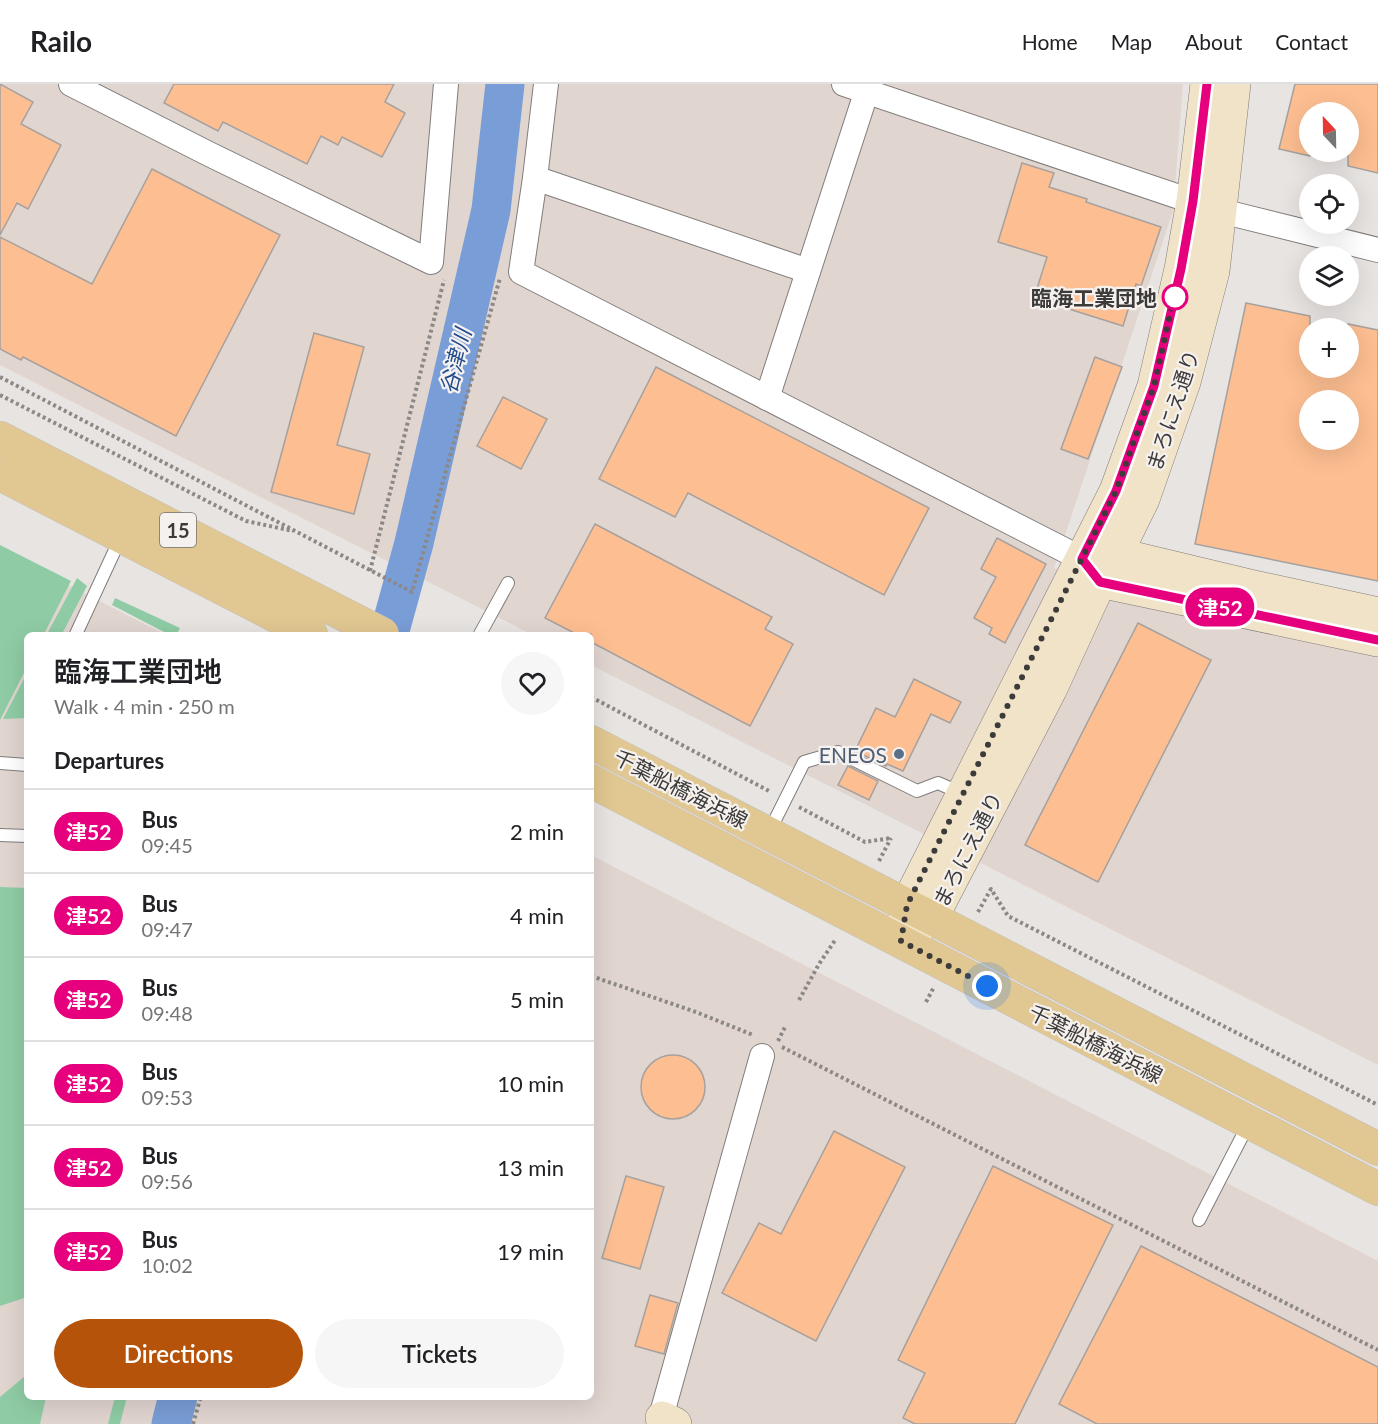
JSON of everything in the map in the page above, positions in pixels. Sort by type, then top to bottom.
[{"type":"main road","name":"15","points":[[0,438],[370,628]]},
{"type":"main road","name":"15","points":[[0,474],[307,632]]},
{"type":"main road","name":"千葉船橋海浜線","points":[[594,744],[1378,1149]]},
{"type":"main road","name":"千葉船橋海浜線","points":[[594,783],[1378,1189]]},
{"type":"street","points":[[71,84],[431,262],[446,84]]},
{"type":"street","points":[[546,84],[521,272],[1099,565],[1378,640]]},
{"type":"street","name":"まろにえ通り","points":[[1207,84],[1207,206]]},
{"type":"street","name":"まろにえ通り","points":[[901,941],[1050,690],[1099,565],[1116,491],[1154,386],[1181,269],[1207,206],[1234,84]]},
{"type":"street","points":[[766,398],[808,271],[860,86],[1207,206],[1378,250]]},
{"type":"street","points":[[535,178],[808,271]]},
{"type":"street","points":[[1099,565],[1254,587],[1378,614]]},
{"type":"street","name":"まろにえ通り","points":[[919,911],[963,794],[1099,565]]},
{"type":"street","points":[[665,1422],[759,1046]]},
{"type":"lane","points":[[77,632],[121,536]]},
{"type":"lane","points":[[481,632],[508,583]]},
{"type":"lane","points":[[768,834],[804,762],[838,752],[917,791],[938,783],[963,794]]},
{"type":"lane","points":[[0,763],[24,765]]},
{"type":"lane","points":[[0,834],[24,836]]},
{"type":"lane","points":[[1199,1220],[1250,1122]]},
{"type":"path","points":[[0,377],[412,592],[501,273]]},
{"type":"path","points":[[370,570],[445,275]]},
{"type":"path","points":[[0,395],[246,521],[299,532]]},
{"type":"path","points":[[594,699],[762,787]]},
{"type":"path","points":[[807,811],[865,842],[891,838]]},
{"type":"path","points":[[975,919],[991,889],[1008,916],[1378,1105]]},
{"type":"path","points":[[799,1000],[829,950]]},
{"type":"path","points":[[594,977],[696,1012],[759,1046]]},
{"type":"path","points":[[926,1002],[938,982]]},
{"type":"path","points":[[786,1025],[777,1045],[1378,1350]]},
{"type":"path","points":[[193,1424],[200,1400]]},
{"type":"shaded area","points":[[0,84],[1183,84],[1173,211],[1054,568],[1378,650],[1378,1065],[594,667],[594,632],[527,632],[0,365]]},
{"type":"shaded area","points":[[0,550],[160,632],[24,632],[24,1400],[594,1400],[594,857],[1378,1261],[1378,1424],[0,1424]]},
{"type":"green space","points":[[0,545],[71,581],[45,632],[24,632],[24,673],[0,720]]},
{"type":"green space","points":[[77,578],[87,586],[63,632],[48,632]]},
{"type":"green space","points":[[115,598],[180,628],[178,632],[164,632],[112,605]]},
{"type":"green space","points":[[24,679],[24,718],[3,719]]},
{"type":"green space","points":[[0,887],[24,888],[24,1298],[0,1306]]},
{"type":"green space","points":[[24,1377],[24,1400],[45,1400],[40,1424],[0,1424],[0,1397]]},
{"type":"green space","points":[[114,1400],[126,1400],[120,1424],[108,1424]]},
{"type":"building","points":[[0,84],[33,102],[21,124],[61,145],[28,209],[17,203],[0,235]]},
{"type":"building","points":[[174,84],[394,84],[385,102],[405,113],[382,157],[342,137],[338,145],[321,136],[307,164],[223,122],[218,131],[164,103]]},
{"type":"building","points":[[1295,84],[1378,84],[1378,173],[1348,166],[1348,162],[1359,162],[1359,102],[1299,102],[1299,154],[1279,149]]},
{"type":"building","points":[[1022,163],[1054,173],[1049,187],[1161,227],[1141,286],[1136,284],[1123,326],[1034,298],[1047,257],[998,242]]},
{"type":"building","points":[[152,169],[280,235],[176,436],[23,357],[21,360],[0,349],[0,237],[92,284]]},
{"type":"building","points":[[1246,303],[1310,316],[1310,318],[1299,318],[1299,378],[1359,378],[1359,326],[1378,330],[1378,581],[1195,544]]},
{"type":"building","points":[[314,333],[364,347],[337,445],[370,454],[354,514],[271,492]]},
{"type":"building","points":[[1095,357],[1122,367],[1088,459],[1061,449]]},
{"type":"building","points":[[656,367],[929,508],[884,595],[688,493],[675,517],[599,479]]},
{"type":"building","points":[[503,397],[547,419],[521,469],[477,446]]},
{"type":"building","points":[[595,524],[772,617],[765,629],[793,644],[750,726],[594,644],[594,632],[572,632],[545,618]]},
{"type":"building","points":[[997,538],[1046,564],[1005,643],[989,634],[992,628],[974,618],[996,577],[981,569]]},
{"type":"building","points":[[1138,623],[1211,660],[1098,882],[1025,845]]},
{"type":"building","points":[[914,679],[961,702],[950,723],[931,714],[903,771],[887,764],[886,766],[855,751],[876,708],[895,717]]},
{"type":"building","points":[[848,766],[878,781],[869,800],[838,785]]},
{"type":"building","points":[[673,1055],[691,1061],[699,1069],[705,1087],[699,1105],[691,1113],[673,1119],[655,1113],[647,1105],[641,1087],[647,1069],[655,1061]]},
{"type":"building","points":[[834,1131],[905,1167],[816,1341],[722,1293],[759,1223],[781,1234]]},
{"type":"building","points":[[993,1166],[1113,1225],[1015,1424],[915,1424],[903,1418],[925,1373],[898,1360]]},
{"type":"building","points":[[626,1176],[664,1187],[640,1269],[602,1258]]},
{"type":"building","points":[[1141,1246],[1378,1367],[1378,1424],[1097,1424],[1059,1404]]},
{"type":"building","points":[[650,1295],[678,1303],[664,1354],[635,1346]]},
{"type":"waterway","name":"谷津川","points":[[390,632],[414,543],[491,210],[505,84]]},
{"type":"waterway","name":"谷津川","points":[[171,1424],[177,1400]]},
{"type":"bus line","name":"津52","points":[[1207,84],[1193,201],[1181,269],[1154,386],[1116,491],[1082,559],[1100,582],[1378,640]]},
{"type":"place","name":"臨海工業団地","points":[[1175,297]]},
{"type":"place","name":"ENEOS","points":[[899,754]]},
{"type":"route","points":[[987,986],[901,941],[907,905],[1116,491],[1154,386],[1176,288],[1175,297]]}]
